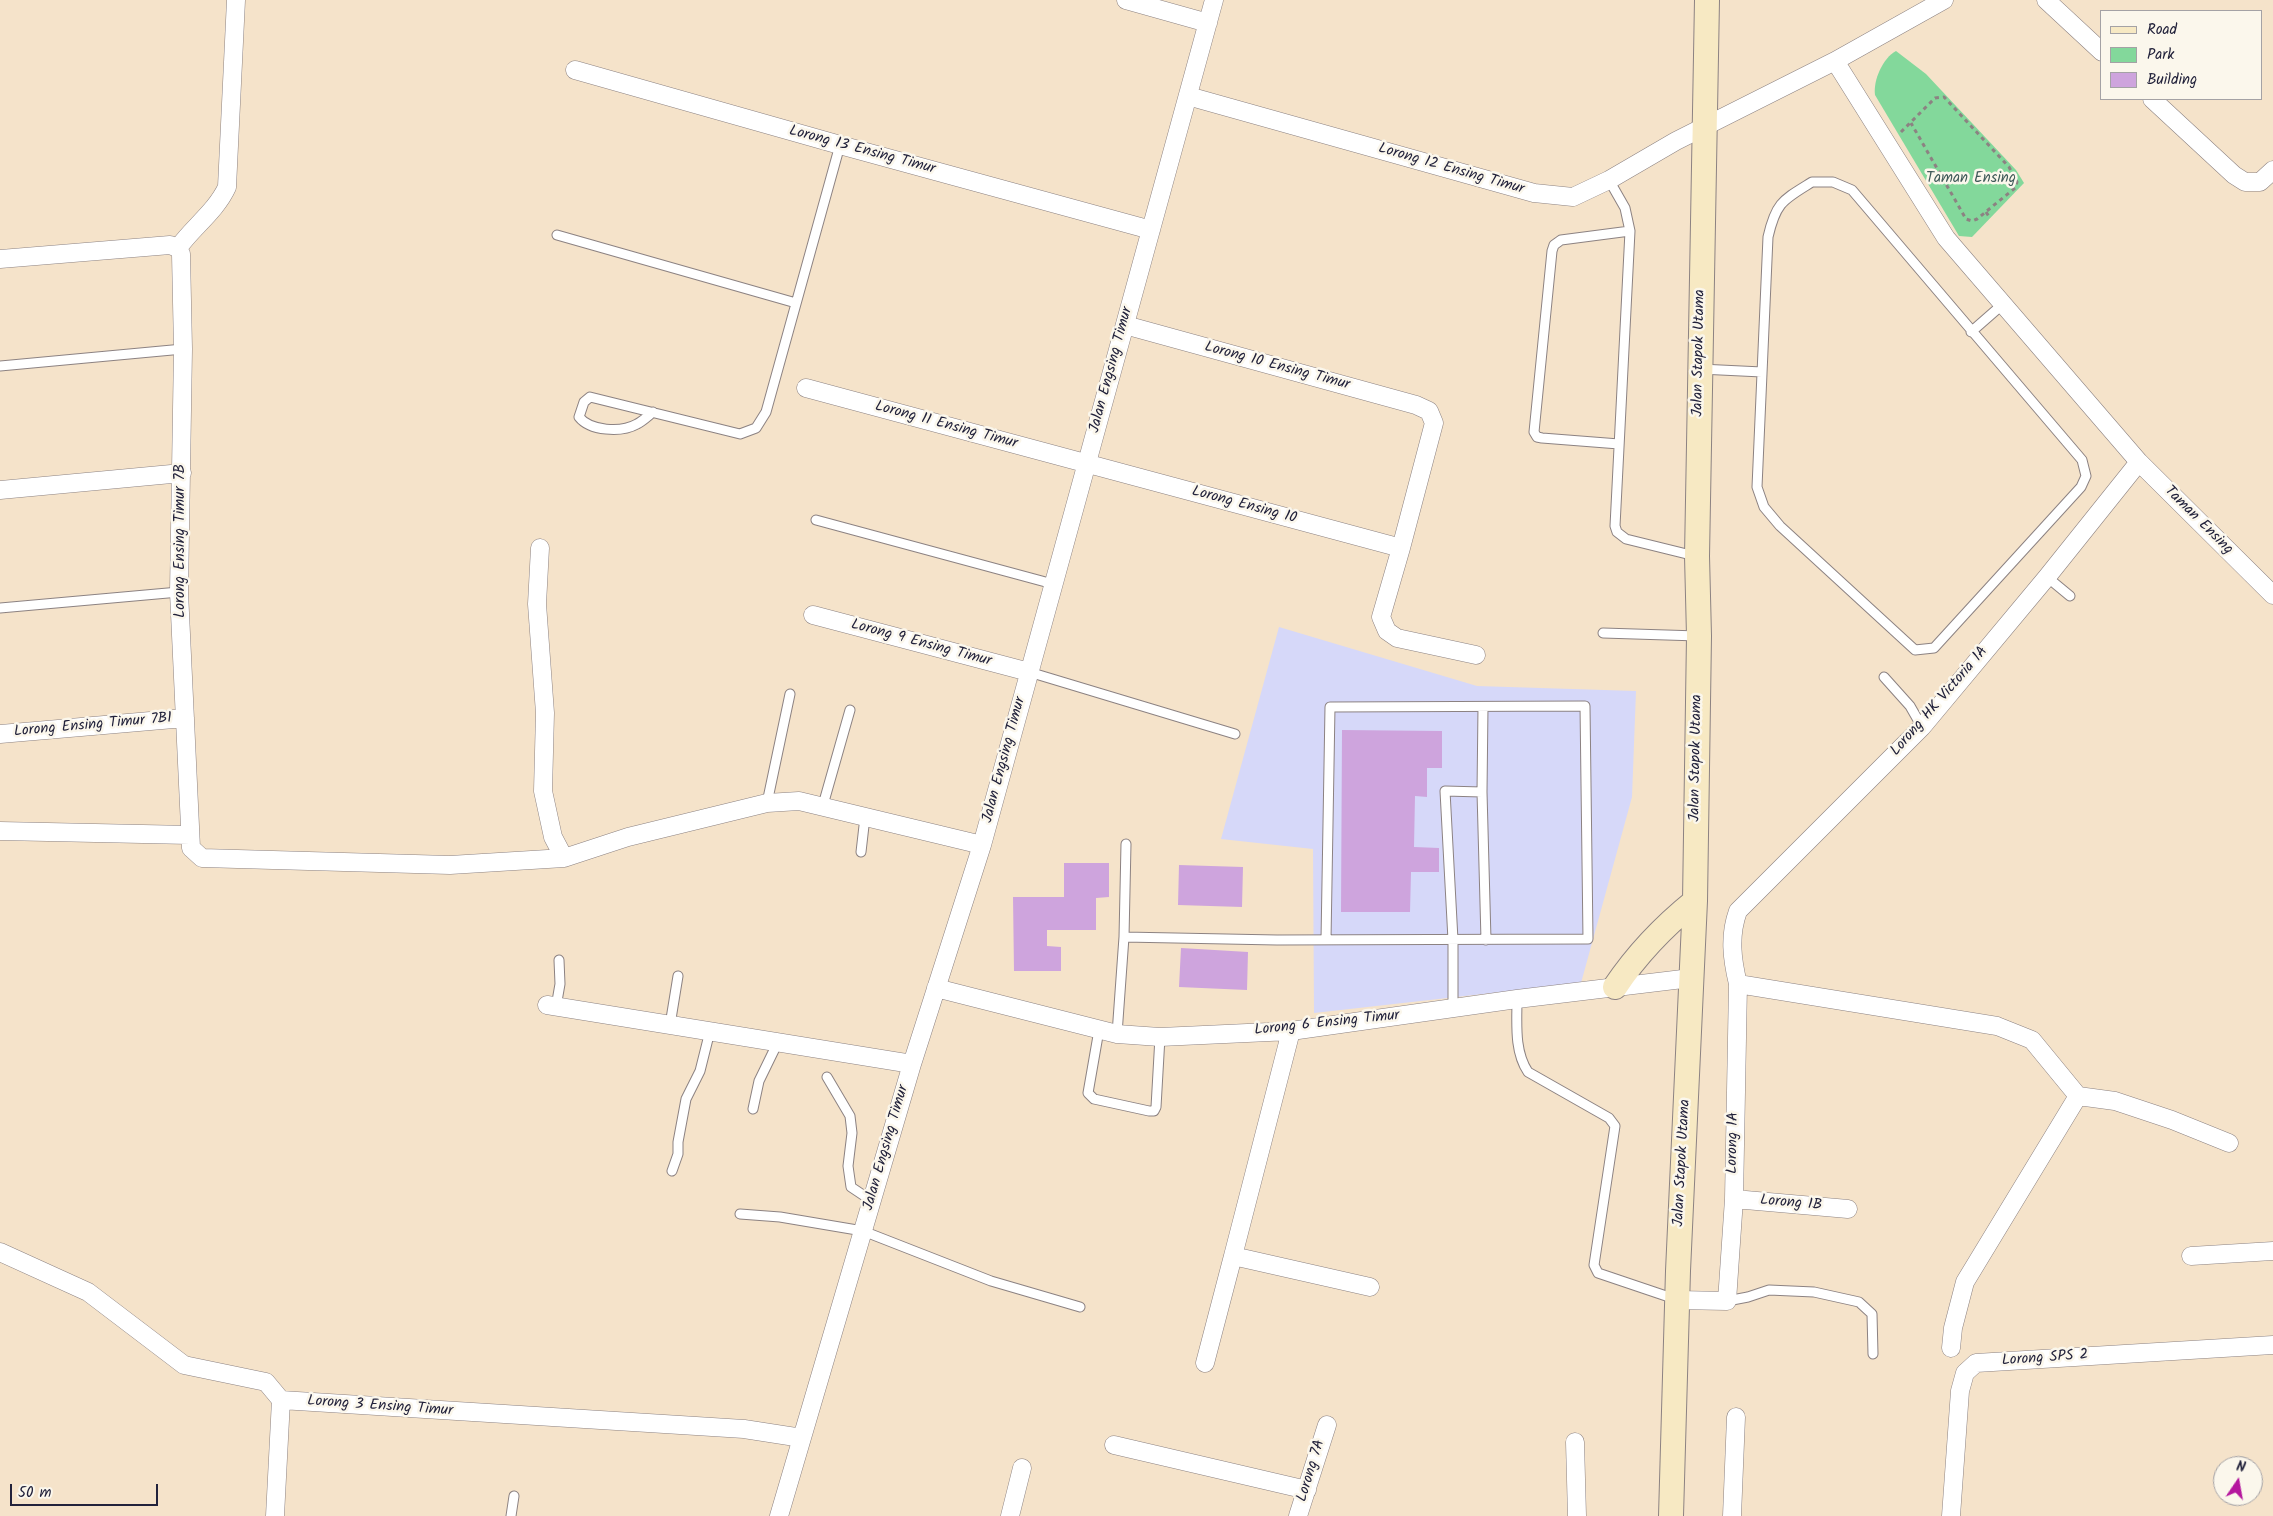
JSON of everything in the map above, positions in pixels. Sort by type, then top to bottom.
[{"type":"main road","name":"Jalan Stapok Utama","points":[[1671,1516],[1677,1300],[1695,901],[1699,636],[1697,556],[1707,0]]},
{"type":"main road","points":[[1615,987],[1631,963],[1674,917],[1695,901]]},
{"type":"street","points":[[0,259],[170,245],[178,248],[187,234],[223,197],[227,187],[236,0]]},
{"type":"street","points":[[1126,0],[1208,23]]},
{"type":"street","name":"Jalan Engsing Timur","points":[[779,1516],[912,1064],[982,845],[1214,0]]},
{"type":"street","points":[[1704,127],[1835,61],[1944,0]]},
{"type":"street","points":[[2046,0],[2100,50]]},
{"type":"street","name":"Taman Ensing","points":[[1835,61],[1946,238],[2139,462],[2273,595]]},
{"type":"street","name":"Lorong 13 Ensing Timur","points":[[575,70],[840,146],[1151,230]]},
{"type":"street","name":"Lorong 12 Ensing Timur","points":[[1188,96],[1534,194],[1573,197],[1610,180],[1704,127]]},
{"type":"street","points":[[2153,100],[2234,175],[2245,182],[2260,182],[2273,170]]},
{"type":"street","name":"Lorong Ensing Timur 7B","points":[[178,248],[181,254],[183,349],[179,592],[190,835]]},
{"type":"street","name":"Lorong 10 Ensing Timur","points":[[1124,325],[1416,405],[1429,411],[1434,423],[1402,548]]},
{"type":"street","name":"Lorong 11 Ensing Timur","points":[[806,388],[1087,464]]},
{"type":"street","name":"Lorong HK Victoria 1A","points":[[1738,984],[1733,962],[1732,943],[1734,922],[1738,911],[1922,727],[2047,577],[2139,462]]},
{"type":"street","name":"Lorong Ensing 10","points":[[1087,464],[1402,548]]},
{"type":"street","points":[[0,490],[182,473]]},
{"type":"street","points":[[540,548],[537,604],[545,713],[543,791],[553,837],[564,858]]},
{"type":"street","points":[[1402,548],[1381,617],[1387,631],[1397,638],[1476,655]]},
{"type":"street","name":"Lorong 9 Ensing Timur","points":[[813,615],[1029,672]]},
{"type":"street","name":"Lorong Ensing Timur 7B1","points":[[0,734],[186,718]]},
{"type":"street","points":[[0,831],[190,835],[191,848],[202,858],[450,864],[564,858],[628,837],[767,803],[799,801],[982,845]]},
{"type":"street","name":"Lorong 6 Ensing Timur","points":[[936,988],[1117,1034],[1160,1037],[1291,1031],[1517,999],[1691,978]]},
{"type":"street","points":[[1738,984],[1997,1026],[2032,1040],[2078,1096],[2115,1101],[2172,1120],[2229,1143]]},
{"type":"street","name":"Lorong 1A","points":[[1727,1301],[1734,1199],[1738,984]]},
{"type":"street","points":[[551,1006],[912,1064]]},
{"type":"street","points":[[1205,1363],[1291,1031]]},
{"type":"street","points":[[1951,1348],[1953,1328],[1965,1282],[2078,1096]]},
{"type":"street","name":"Lorong 1B","points":[[1734,1199],[1848,1209]]},
{"type":"street","points":[[2191,1256],[2273,1251]]},
{"type":"street","points":[[0,1252],[88,1292],[184,1365],[266,1382],[281,1400],[275,1516]]},
{"type":"street","points":[[1233,1256],[1370,1287]]},
{"type":"street","points":[[1677,1300],[1727,1301]]},
{"type":"street","name":"Lorong SPS 2","points":[[1951,1516],[1960,1392],[1965,1373],[1976,1363],[2273,1345]]},
{"type":"street","name":"Lorong 3 Ensing Timur","points":[[281,1400],[744,1429],[802,1438]]},
{"type":"street","points":[[1732,1516],[1736,1417]]},
{"type":"street","name":"Lorong 7A","points":[[1298,1516],[1327,1425]]},
{"type":"street","points":[[1575,1442],[1577,1516]]},
{"type":"street","points":[[1114,1445],[1307,1490]]},
{"type":"street","points":[[1010,1516],[1022,1468]]},
{"type":"lane","points":[[653,412],[636,425],[607,430],[585,425],[579,417],[584,402],[590,397],[653,412],[740,434],[756,428],[766,412],[840,146]]},
{"type":"lane","points":[[1610,180],[1625,208],[1630,232],[1615,526],[1617,532],[1626,539],[1697,556]]},
{"type":"lane","points":[[1812,182],[1833,182],[1852,190],[2082,460],[2086,476],[2081,487],[1934,648],[1915,650],[1780,526],[1764,508],[1757,487],[1762,372],[1768,237],[1773,216],[1782,201],[1812,182]]},
{"type":"lane","points":[[1619,444],[1542,438],[1537,437],[1534,432],[1554,245],[1561,240],[1630,232]]},
{"type":"lane","points":[[557,235],[796,303]]},
{"type":"lane","points":[[1971,332],[2003,304]]},
{"type":"lane","points":[[0,366],[183,349]]},
{"type":"lane","points":[[1700,369],[1762,372]]},
{"type":"lane","points":[[816,520],[1053,584]]},
{"type":"lane","points":[[2047,577],[2070,596]]},
{"type":"lane","points":[[0,608],[179,592]]},
{"type":"lane","points":[[1603,633],[1699,636]]},
{"type":"lane","points":[[1029,672],[1235,734]]},
{"type":"lane","points":[[1884,678],[1910,706],[1922,727]]},
{"type":"lane","points":[[767,803],[790,694]]},
{"type":"lane","points":[[1124,937],[1326,940],[1588,939],[1585,706],[1330,707],[1326,940]]},
{"type":"lane","points":[[1483,707],[1482,792],[1486,940]]},
{"type":"lane","points":[[822,806],[850,710]]},
{"type":"lane","points":[[1453,1009],[1452,940],[1445,791],[1482,792]]},
{"type":"lane","points":[[861,852],[865,817]]},
{"type":"lane","points":[[1117,1034],[1124,937],[1126,844]]},
{"type":"lane","points":[[551,1006],[560,984],[559,960]]},
{"type":"lane","points":[[670,1025],[678,976]]},
{"type":"lane","points":[[1517,999],[1517,1033],[1523,1064],[1528,1072],[1609,1118],[1615,1126],[1594,1265],[1598,1274],[1677,1300]]},
{"type":"lane","points":[[1099,1030],[1088,1093],[1094,1098],[1149,1111],[1154,1111],[1156,1107],[1160,1037]]},
{"type":"lane","points":[[672,1171],[678,1154],[678,1142],[686,1099],[700,1071],[710,1031]]},
{"type":"lane","points":[[753,1108],[759,1081],[778,1042]]},
{"type":"lane","points":[[827,1077],[850,1116],[852,1133],[848,1166],[851,1187],[872,1201]]},
{"type":"lane","points":[[740,1214],[780,1217],[863,1231],[991,1281],[1080,1307]]},
{"type":"lane","points":[[1727,1301],[1769,1290],[1814,1292],[1859,1302],[1872,1314],[1873,1354]]},
{"type":"lane","points":[[512,1516],[514,1496]]},
{"type":"path","points":[[1898,134],[1935,98],[1939,96],[1947,99],[2009,168],[2017,182],[2015,188],[1972,221],[1966,219],[1912,123]]},
{"type":"path","points":[[1986,212],[1990,218]]},
{"type":"shaded area","points":[[1279,627],[1477,686],[1636,691],[1632,797],[1581,983],[1314,1013],[1313,849],[1221,839]]},
{"type":"green space","name":"Taman Ensing","points":[[1896,51],[1926,74],[2016,170],[2024,183],[1972,237],[1959,236],[1875,95],[1877,76],[1883,64]]},
{"type":"building","points":[[1342,730],[1442,731],[1442,768],[1427,768],[1427,797],[1415,796],[1414,847],[1439,848],[1439,872],[1411,872],[1410,912],[1341,912]]},
{"type":"building","points":[[1064,863],[1109,863],[1109,897],[1096,898],[1096,930],[1047,930],[1047,946],[1061,947],[1061,971],[1014,971],[1013,897],[1064,897]]},
{"type":"building","points":[[1179,865],[1243,867],[1242,907],[1178,905]]},
{"type":"building","points":[[1181,948],[1248,952],[1247,990],[1179,987]]}]
